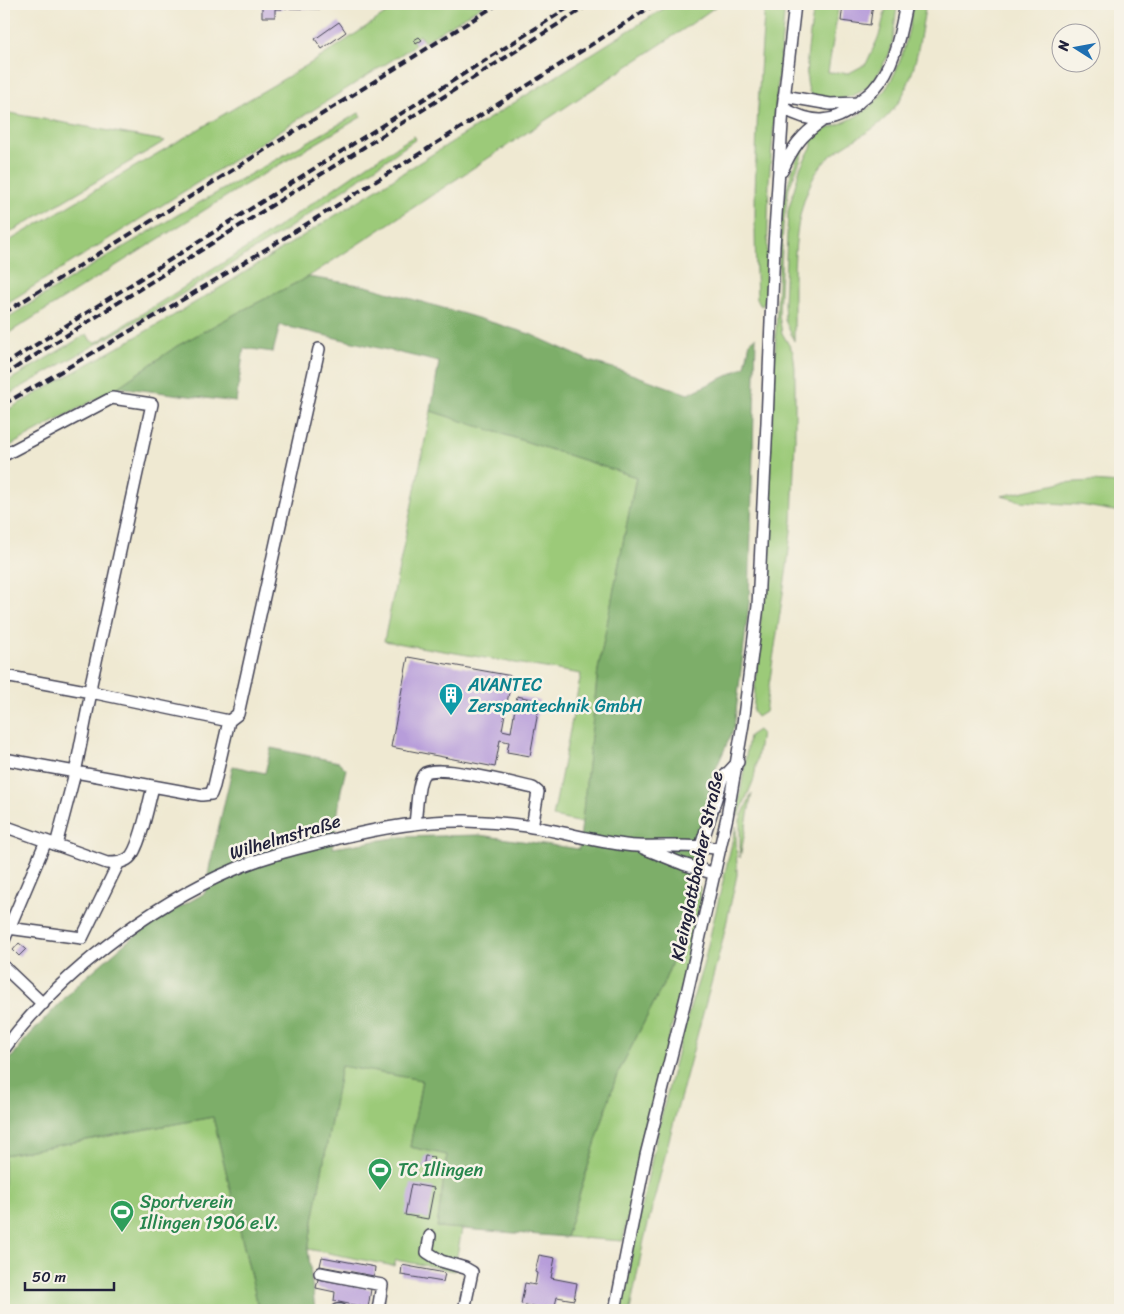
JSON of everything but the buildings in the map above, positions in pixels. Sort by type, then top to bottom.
[{"type":"street","name":"Kleinglattbacher Straße","points":[[615,1310],[646,1155],[715,874],[738,762],[758,606],[772,274],[784,96],[795,4]]},
{"type":"street","points":[[783,108],[802,117],[822,120],[843,115],[850,111],[873,91],[883,78],[898,42],[906,4]]},
{"type":"street","points":[[784,96],[830,104],[858,103]]},
{"type":"street","points":[[778,179],[798,140],[822,120]]},
{"type":"street","points":[[4,759],[153,787],[202,795],[211,794],[229,720],[238,714],[319,349]]},
{"type":"street","points":[[4,455],[112,398],[152,404],[93,675],[75,773],[51,843],[8,928],[4,940]]},
{"type":"street","points":[[4,682],[5,676],[229,720]]},
{"type":"street","points":[[701,846],[722,779],[738,762]]},
{"type":"street","points":[[416,823],[420,782],[424,774],[432,770],[454,772],[533,788],[538,792],[532,827]]},
{"type":"street","points":[[4,826],[107,863],[118,864],[131,857],[138,842],[153,787]]},
{"type":"street","name":"Wilhelmstraße","points":[[4,1049],[14,1034],[71,976],[123,933],[168,902],[234,869],[300,848],[381,828],[416,823],[463,821],[532,827],[636,846],[701,846],[720,849]]},
{"type":"street","name":"Wilhelmstraße","points":[[636,846],[715,874]]},
{"type":"street","points":[[8,928],[82,938],[118,864]]},
{"type":"street","points":[[5,970],[43,1004]]},
{"type":"street","points":[[430,1236],[427,1252],[441,1261],[472,1272],[464,1310]]},
{"type":"street","points":[[320,1273],[382,1285],[378,1310]]},
{"type":"green space","points":[[400,4],[485,4],[424,42],[420,35],[413,40],[415,45],[400,55],[4,305],[4,244],[321,57]]},
{"type":"green space","points":[[671,4],[719,4],[308,277],[177,346],[118,387],[4,449],[4,412],[231,281]]},
{"type":"green space","points":[[765,4],[785,4],[769,180],[766,301],[762,306],[757,299],[755,188]]},
{"type":"green space","points":[[814,4],[839,4],[828,72],[849,73],[866,64],[879,36],[887,4],[898,4],[891,51],[875,78],[864,90],[857,94],[841,99],[822,99],[816,98],[809,91],[807,60]]},
{"type":"green space","points":[[914,4],[926,4],[917,56],[906,88],[898,103],[887,117],[872,129],[827,159],[816,173],[807,192],[797,233],[795,255],[794,341],[785,320],[784,303],[788,211],[800,168],[812,146],[810,135],[860,114],[873,104],[883,92],[892,79],[898,65],[908,35]]},
{"type":"green space","points":[[4,112],[165,141],[4,236]]},
{"type":"green space","points":[[359,113],[361,117],[243,186],[4,336],[4,320],[181,213]]},
{"type":"green space","points":[[414,136],[416,139],[289,228],[163,306],[4,397],[5,383],[87,334],[91,341],[97,342],[253,244],[369,164]]},
{"type":"green space","points":[[805,143],[806,146],[789,188],[783,225],[779,316],[782,333],[793,352],[795,368],[792,522],[765,712],[757,717],[753,712],[767,540],[781,213],[790,177]]},
{"type":"green space","points":[[308,277],[366,286],[530,334],[592,362],[688,394],[745,366],[750,342],[756,337],[749,604],[734,728],[714,773],[699,838],[682,937],[662,987],[616,1077],[566,1237],[437,1227],[447,1155],[410,1147],[422,1080],[341,1066],[308,1249],[315,1310],[259,1310],[213,1117],[4,1155],[4,1068],[24,1041],[80,982],[129,940],[173,911],[205,893],[233,766],[265,773],[271,748],[339,762],[346,769],[341,790],[333,848],[400,837],[479,835],[579,849],[598,670],[636,477],[431,411],[439,362],[280,325],[273,352],[244,348],[236,402],[118,387],[177,346]]},
{"type":"green space","points":[[431,411],[636,477],[598,670],[582,823],[553,817],[581,674],[384,641]]},
{"type":"green space","points":[[1091,481],[1120,483],[1120,512],[1080,505],[1020,501],[1002,496],[1061,483]]},
{"type":"green space","points":[[758,730],[761,733],[754,779],[739,815],[737,815],[749,736]]},
{"type":"green space","points":[[752,793],[740,858],[740,820]]},
{"type":"green space","points":[[736,826],[737,875],[722,943],[670,1136],[644,1240],[630,1310],[620,1310],[662,1113],[683,1031],[703,966]]},
{"type":"green space","points":[[693,875],[700,889],[700,908],[636,1177],[623,1241],[566,1237],[616,1077],[662,987],[682,937]]},
{"type":"green space","name":"TC Illingen","points":[[341,1066],[422,1080],[410,1147],[447,1155],[437,1227],[462,1229],[454,1271],[396,1260],[394,1266],[308,1249]]},
{"type":"green space","name":"Sportverein Illingen 1906 e.V.","points":[[213,1117],[259,1310],[4,1310],[4,1155]]},
{"type":"railway","points":[[4,313],[498,4]]},
{"type":"railway","points":[[4,365],[574,4]]},
{"type":"railway","points":[[4,375],[590,4]]},
{"type":"railway","points":[[4,404],[169,308],[414,158],[655,4]]},
{"type":"place","name":"AVANTEC Zerspantechnik GmbH","points":[[451,716]]},
{"type":"place","name":"TC Illingen","points":[[380,1191]]},
{"type":"place","name":"Sportverein Illingen 1906 e.V.","points":[[122,1233]]}]
